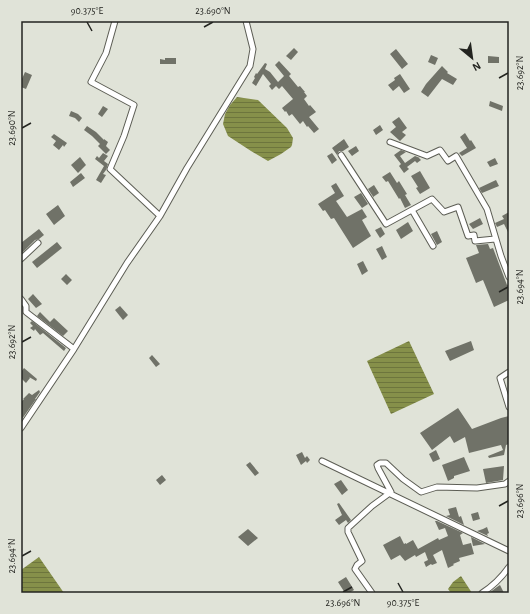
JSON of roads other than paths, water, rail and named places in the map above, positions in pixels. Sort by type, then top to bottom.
[{"type":"street","points":[[115,21],[106,53],[91,82],[134,105],[122,141],[110,169],[160,216]]},
{"type":"street","points":[[21,428],[74,349],[127,263],[160,216],[187,168],[250,66],[254,49],[246,21]]},
{"type":"street","points":[[390,142],[427,156],[440,150],[448,161],[456,156],[487,209],[509,277]]},
{"type":"street","points":[[341,155],[386,224],[432,199],[444,212],[458,207],[468,236],[474,235],[475,241],[496,239]]},
{"type":"street","points":[[412,210],[433,246]]},
{"type":"street","points":[[21,259],[38,243]]},
{"type":"street","points":[[21,299],[26,306],[26,312],[74,349]]},
{"type":"street","points":[[509,372],[500,378],[509,407]]},
{"type":"street","points":[[322,461],[509,551]]},
{"type":"street","points":[[372,593],[355,569],[362,561],[348,532],[348,528],[364,513],[391,492],[377,465],[380,463],[386,464],[421,492],[437,487],[477,488],[505,484],[509,481]]},
{"type":"street","points":[[482,593],[489,588],[509,567]]}]
